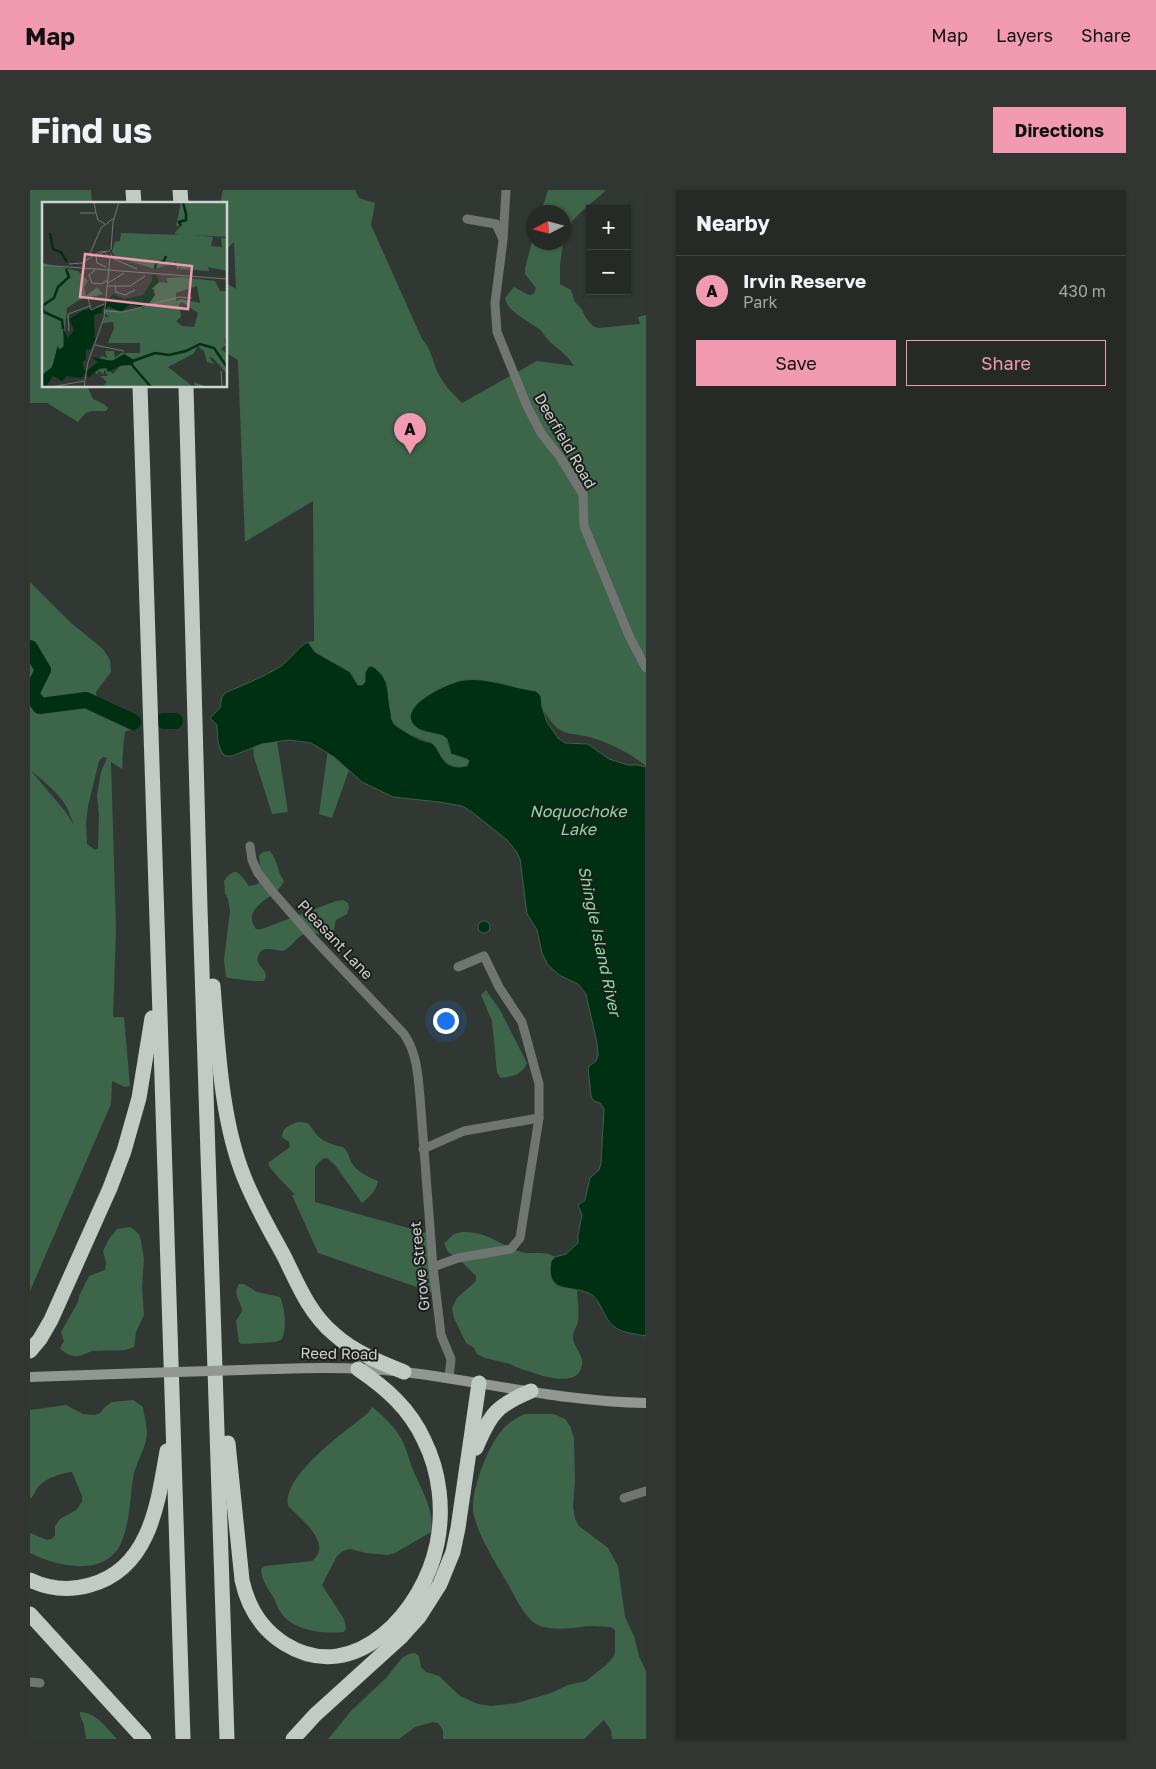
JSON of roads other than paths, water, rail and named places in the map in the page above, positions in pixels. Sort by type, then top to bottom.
[{"type":"highway","points":[[140,388],[182,1739]]},
{"type":"highway","points":[[186,388],[200,908],[227,1739]]},
{"type":"highway","points":[[200,908],[213,987],[226,1108],[235,1152],[246,1182],[298,1285],[316,1316],[354,1350],[404,1372]]},
{"type":"highway","points":[[30,1351],[40,1340],[51,1320],[110,1188],[124,1151],[143,1081],[158,974]]},
{"type":"highway","points":[[216,1358],[227,1437],[242,1580],[248,1601],[257,1619],[272,1635],[298,1651],[319,1656],[345,1655],[361,1649],[378,1640],[394,1625],[412,1604],[425,1581],[439,1533],[440,1510],[437,1481],[433,1462],[424,1439],[397,1399],[387,1389],[358,1369]]},
{"type":"highway","points":[[293,1739],[315,1715],[401,1637],[431,1600],[445,1574],[453,1552],[469,1466],[479,1383]]},
{"type":"highway","points":[[469,1466],[486,1425],[495,1412],[510,1400],[531,1391]]},
{"type":"highway","points":[[30,1580],[56,1588],[83,1587],[106,1579],[134,1556],[144,1541],[155,1511],[172,1420]]},
{"type":"highway","points":[[30,1614],[144,1739]]},
{"type":"street","name":"Deerfield Road","points":[[506,190],[496,303],[497,332],[527,406],[541,433],[560,457],[583,494],[584,526],[630,638],[646,668]]},
{"type":"street","points":[[466,219],[496,224],[503,240]]},
{"type":"street","name":"Pleasant Lane","points":[[250,846],[252,860],[258,873],[272,891],[312,937],[404,1034],[412,1046]]},
{"type":"street","points":[[433,1267],[458,1258],[511,1249],[520,1238],[539,1118],[539,1084],[522,1022],[499,987],[484,956],[458,967]]},
{"type":"street","name":"Grove Street","points":[[412,1046],[418,1071],[433,1267],[441,1335],[451,1359],[449,1378]]},
{"type":"street","points":[[423,1148],[464,1131],[539,1118]]},
{"type":"street","name":"Reed Road","points":[[30,1377],[242,1370],[358,1369],[404,1372],[596,1400],[646,1403]]},
{"type":"street","points":[[624,1498],[646,1491]]},
{"type":"street","points":[[30,1682],[40,1683]]},
{"type":"water","name":"Noquochoke Lake","points":[[308,642],[315,652],[350,672],[358,685],[362,685],[365,682],[365,673],[368,667],[372,666],[378,671],[383,676],[387,687],[391,717],[394,724],[420,740],[432,743],[445,762],[451,765],[458,767],[467,766],[469,761],[451,754],[447,739],[443,736],[417,728],[411,720],[411,712],[425,697],[436,691],[457,682],[473,679],[536,691],[541,696],[547,722],[558,738],[565,743],[588,744],[609,759],[628,765],[646,767],[646,1336],[622,1331],[612,1325],[592,1295],[562,1287],[552,1280],[550,1272],[551,1261],[555,1257],[566,1254],[578,1243],[582,1215],[578,1205],[585,1200],[590,1178],[599,1170],[601,1163],[604,1109],[600,1103],[594,1101],[591,1097],[588,1067],[596,1061],[598,1055],[586,994],[578,984],[559,975],[548,965],[542,953],[537,930],[527,914],[520,859],[516,851],[507,840],[462,806],[393,797],[362,782],[334,757],[311,743],[289,740],[262,744],[232,756],[225,756],[221,751],[218,742],[217,725],[210,718],[220,708],[222,697],[225,693],[278,668]]},
{"type":"water","points":[[482,921],[486,921],[490,927],[486,933],[482,933],[478,929],[478,925]]},
{"type":"waterway","name":"Shingle Island River","points":[[30,648],[43,670],[31,694],[40,706],[86,700],[133,722]]},
{"type":"waterway","name":"Shingle Island River","points":[[164,721],[175,721]]},
{"type":"place","name":"Irvin Reserve","points":[[410,454]]}]
